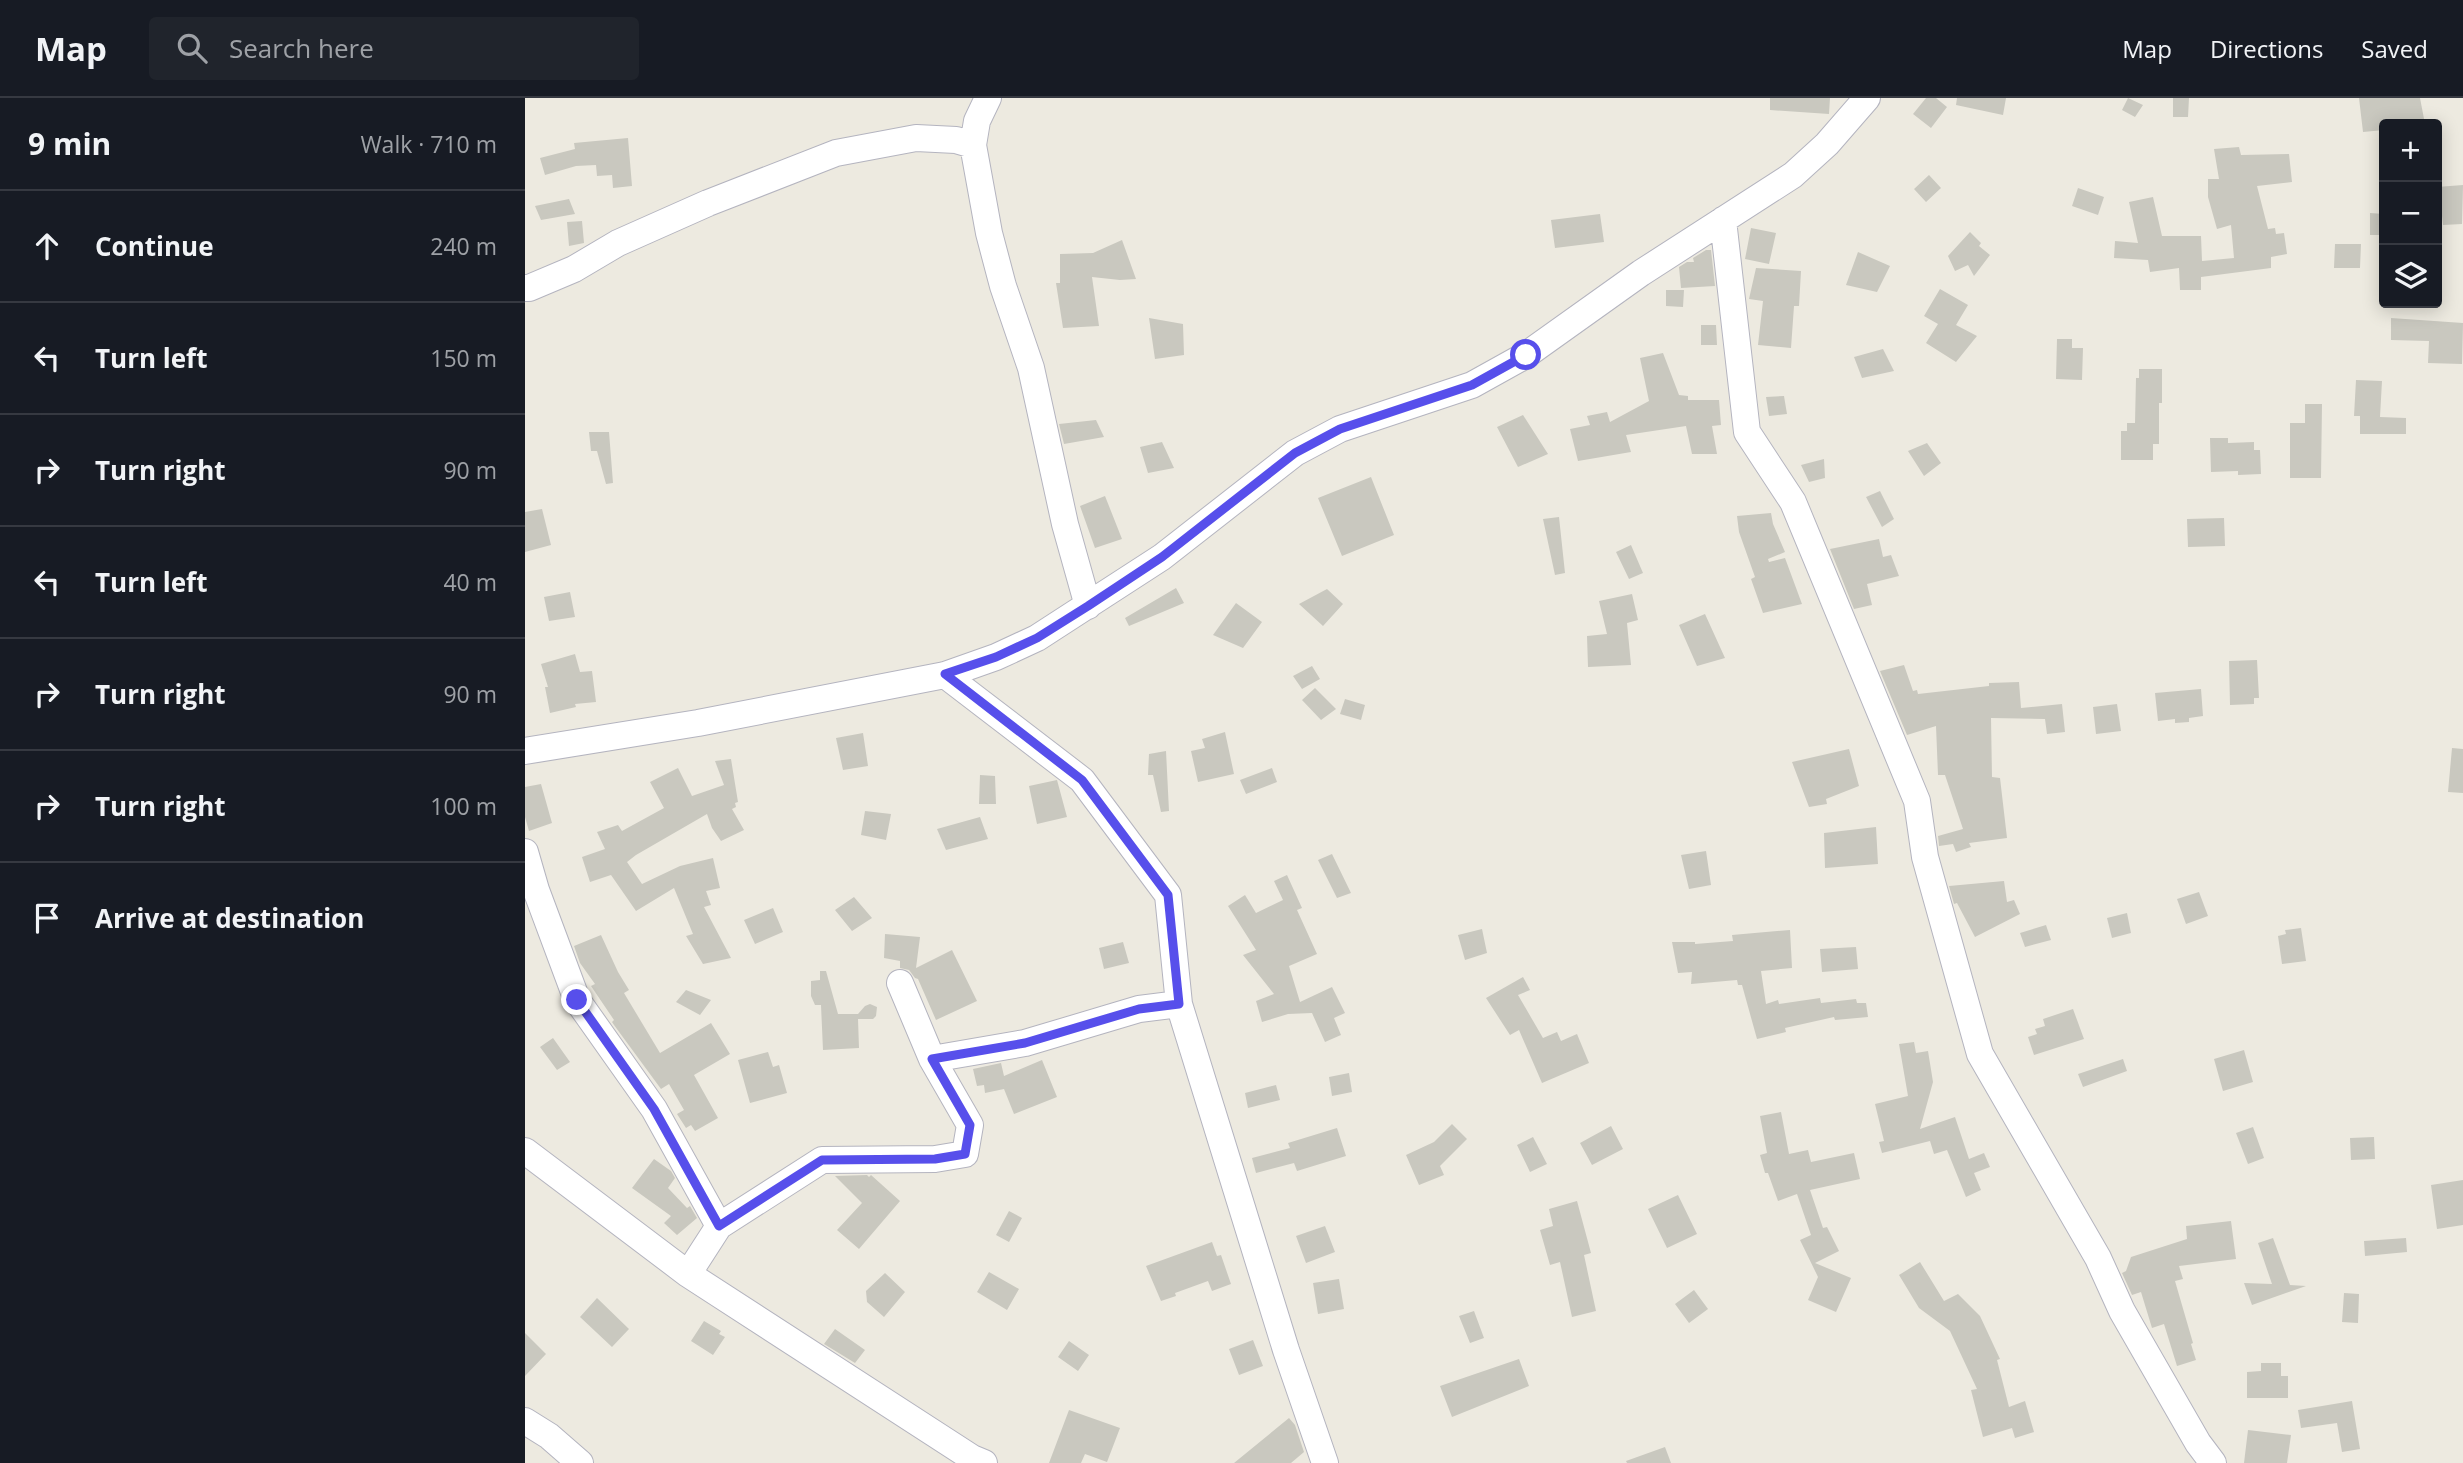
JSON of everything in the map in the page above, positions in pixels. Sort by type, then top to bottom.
[{"type":"street","points":[[988,98],[977,121],[973,145],[989,233],[1003,286],[1031,369],[1065,524],[1088,606]]},
{"type":"street","points":[[525,751],[698,723],[945,674],[996,657],[1037,638],[1162,557],[1295,453],[1340,429],[1472,385],[1526,355],[1641,273],[1793,175],[1827,144],[1867,98]]},
{"type":"street","points":[[525,288],[574,269],[618,243],[708,203],[836,153],[916,138],[956,140],[973,145]]},
{"type":"street","points":[[1723,220],[1747,432],[1793,502],[1917,801],[1925,857],[1980,1054],[2098,1258],[2122,1311],[2198,1443],[2213,1463]]},
{"type":"street","points":[[945,674],[1082,780],[1168,895],[1179,1004],[1286,1350],[1325,1463]]},
{"type":"street","points":[[525,852],[530,891],[577,1000],[654,1109],[719,1226]]},
{"type":"street","points":[[688,1273],[719,1226],[822,1160],[935,1159],[965,1154],[970,1125],[932,1059],[900,983]]},
{"type":"street","points":[[932,1059],[1025,1043],[1139,1009],[1179,1004]]},
{"type":"street","points":[[525,1150],[688,1273],[972,1458],[984,1463]]},
{"type":"street","points":[[525,1422],[549,1436],[580,1463]]},
{"type":"building","points":[[1770,98],[1830,98],[1829,114],[1770,110]]},
{"type":"building","points":[[1926,98],[1936,98],[1947,107],[1931,128],[1913,114]]},
{"type":"building","points":[[1957,98],[2006,98],[2003,115],[1956,105]]},
{"type":"building","points":[[2128,98],[2143,105],[2135,117],[2122,110]]},
{"type":"building","points":[[2173,98],[2189,98],[2188,117],[2173,117]]},
{"type":"building","points":[[2359,98],[2420,98],[2424,119],[2379,119],[2379,130],[2363,132]]},
{"type":"building","points":[[628,138],[632,186],[613,188],[612,175],[597,176],[596,165],[576,166],[545,175],[540,158],[575,149],[574,143]]},
{"type":"building","points":[[2239,147],[2241,155],[2289,154],[2292,182],[2257,186],[2268,229],[2275,228],[2276,234],[2284,233],[2287,254],[2271,257],[2271,268],[2201,277],[2201,290],[2180,290],[2179,268],[2150,272],[2148,260],[2114,258],[2115,241],[2138,243],[2129,202],[2153,197],[2162,236],[2201,236],[2202,261],[2234,258],[2231,225],[2217,229],[2208,197],[2208,179],[2219,179],[2214,149]]},
{"type":"building","points":[[1929,175],[1941,188],[1926,202],[1914,189]]},
{"type":"building","points":[[2463,185],[2462,224],[2443,225],[2442,187]]},
{"type":"building","points":[[2078,188],[2104,197],[2098,215],[2072,206]]},
{"type":"building","points":[[569,199],[575,214],[541,220],[535,206]]},
{"type":"building","points":[[2370,213],[2379,214],[2379,235],[2370,235]]},
{"type":"building","points":[[1600,214],[1604,242],[1555,248],[1551,220]]},
{"type":"building","points":[[582,221],[584,243],[569,246],[567,222]]},
{"type":"building","points":[[1751,228],[1776,233],[1769,264],[1745,259]]},
{"type":"building","points":[[1970,232],[1981,243],[1979,246],[1990,255],[1974,276],[1968,265],[1955,271],[1948,256]]},
{"type":"building","points":[[1122,240],[1136,279],[1092,277],[1099,326],[1063,328],[1056,283],[1060,283],[1060,254],[1093,253]]},
{"type":"building","points":[[2335,244],[2361,244],[2360,268],[2334,268]]},
{"type":"building","points":[[1711,250],[1715,286],[1681,288],[1679,267],[1687,262],[1694,262],[1693,258]]},
{"type":"building","points":[[1858,252],[1890,266],[1877,292],[1846,285]]},
{"type":"building","points":[[1756,268],[1801,271],[1799,306],[1794,306],[1791,348],[1758,345],[1763,301],[1749,299]]},
{"type":"building","points":[[1940,289],[1968,305],[1956,325],[1977,336],[1956,362],[1926,343],[1938,324],[1924,316]]},
{"type":"building","points":[[1666,290],[1684,290],[1683,307],[1666,306]]},
{"type":"building","points":[[1149,318],[1183,324],[1184,355],[1155,359]]},
{"type":"building","points":[[2391,318],[2463,323],[2462,364],[2428,363],[2429,341],[2391,340]]},
{"type":"building","points":[[1701,325],[1716,325],[1717,345],[1701,345]]},
{"type":"building","points":[[2057,339],[2072,339],[2072,348],[2083,348],[2082,380],[2056,379]]},
{"type":"building","points":[[1883,349],[1894,371],[1862,378],[1854,357]]},
{"type":"building","points":[[1663,353],[1679,395],[1688,396],[1688,400],[1719,400],[1721,425],[1712,426],[1717,454],[1692,454],[1686,426],[1626,435],[1631,452],[1578,461],[1570,429],[1590,425],[1587,416],[1607,412],[1610,422],[1649,401],[1640,358]]},
{"type":"building","points":[[2139,369],[2162,369],[2159,444],[2153,444],[2153,460],[2121,460],[2121,431],[2127,431],[2127,423],[2135,423],[2136,378],[2139,378]]},
{"type":"building","points":[[2356,380],[2382,381],[2380,417],[2406,418],[2406,434],[2360,434],[2360,416],[2354,416]]},
{"type":"building","points":[[1784,396],[1787,414],[1769,416],[1766,397]]},
{"type":"building","points":[[2305,404],[2322,404],[2321,478],[2290,478],[2290,423],[2305,423]]},
{"type":"building","points":[[1523,415],[1548,454],[1518,467],[1497,427]]},
{"type":"building","points":[[1096,420],[1104,437],[1064,444],[1059,424]]},
{"type":"building","points":[[589,432],[609,432],[613,483],[606,484],[597,451],[591,451]]},
{"type":"building","points":[[2210,438],[2228,438],[2228,443],[2254,442],[2254,450],[2260,450],[2261,474],[2211,472]]},
{"type":"building","points":[[1162,442],[1174,468],[1148,473],[1140,447]]},
{"type":"building","points":[[1927,443],[1941,463],[1924,476],[1908,451]]},
{"type":"building","points":[[1824,459],[1825,478],[1809,482],[1801,465]]},
{"type":"building","points":[[1371,477],[1394,535],[1342,556],[1318,498]]},
{"type":"building","points":[[1880,491],[1894,519],[1882,527],[1866,497]]},
{"type":"building","points":[[1105,496],[1122,539],[1095,548],[1080,506]]},
{"type":"building","points":[[542,509],[551,545],[525,552],[525,512]]},
{"type":"building","points":[[1771,513],[1785,552],[1768,559],[1769,562],[1785,558],[1802,604],[1763,613],[1751,579],[1755,577],[1739,532],[1737,516]]},
{"type":"building","points":[[1559,517],[1565,573],[1555,575],[1543,519]]},
{"type":"building","points":[[2224,518],[2225,546],[2188,547],[2187,519]]},
{"type":"building","points":[[1879,539],[1883,557],[1891,555],[1899,576],[1867,584],[1872,605],[1854,609],[1830,549]]},
{"type":"building","points":[[1631,545],[1643,573],[1629,579],[1616,552]]},
{"type":"building","points":[[1176,588],[1184,603],[1129,626],[1125,618]]},
{"type":"building","points":[[1327,589],[1343,604],[1323,626],[1299,604]]},
{"type":"building","points":[[570,592],[575,617],[549,621],[544,597]]},
{"type":"building","points":[[1632,594],[1638,620],[1627,623],[1631,665],[1588,667],[1587,636],[1607,634],[1599,601]]},
{"type":"building","points":[[1236,603],[1262,622],[1243,648],[1213,635]]},
{"type":"building","points":[[1705,614],[1725,658],[1697,666],[1679,625]]},
{"type":"building","points":[[575,654],[580,672],[592,671],[596,702],[575,704],[576,707],[550,713],[545,687],[548,687],[541,664]]},
{"type":"building","points":[[2257,660],[2259,698],[2254,698],[2254,704],[2230,705],[2229,661]]},
{"type":"building","points":[[1904,665],[1913,691],[1917,690],[1918,694],[1989,686],[1989,683],[2019,682],[2021,708],[2062,704],[2065,732],[2047,734],[2045,719],[1991,718],[1992,777],[2000,778],[2007,838],[1969,843],[1971,847],[1956,852],[1953,844],[1939,846],[1938,836],[1963,829],[1945,775],[1938,775],[1936,726],[1907,735],[1880,671]]},
{"type":"building","points":[[1312,666],[1320,679],[1302,689],[1293,676]]},
{"type":"building","points":[[1315,688],[1336,709],[1321,720],[1302,700]]},
{"type":"building","points":[[2201,689],[2203,716],[2189,718],[2189,722],[2175,723],[2175,719],[2158,721],[2155,693]]},
{"type":"building","points":[[1345,699],[1365,705],[1361,720],[1340,714]]},
{"type":"building","points":[[2117,704],[2121,731],[2096,734],[2093,707]]},
{"type":"building","points":[[1225,732],[1234,774],[1198,782],[1191,751],[1205,748],[1202,739]]},
{"type":"building","points":[[863,733],[868,766],[843,770],[836,738]]},
{"type":"building","points":[[2452,748],[2463,749],[2463,793],[2448,792]]},
{"type":"building","points":[[1849,749],[1859,786],[1826,799],[1827,804],[1809,807],[1792,762]]},
{"type":"building","points":[[1166,751],[1169,811],[1161,812],[1153,775],[1148,775],[1149,754]]},
{"type":"building","points":[[731,759],[738,802],[732,809],[744,830],[721,841],[707,814],[627,862],[642,884],[680,866],[713,858],[720,888],[706,891],[711,905],[704,907],[731,958],[703,964],[686,936],[693,934],[674,888],[636,911],[611,875],[590,882],[582,857],[605,849],[597,832],[618,825],[622,831],[664,808],[650,782],[678,768],[692,796],[724,785],[715,761]]},
{"type":"building","points":[[1272,768],[1277,782],[1246,794],[1240,780]]},
{"type":"building","points":[[980,775],[995,776],[996,804],[979,804]]},
{"type":"building","points":[[1057,780],[1067,817],[1037,824],[1029,786]]},
{"type":"building","points":[[541,784],[552,823],[529,831],[525,817],[525,787]]},
{"type":"building","points":[[865,811],[891,814],[886,840],[861,835]]},
{"type":"building","points":[[980,817],[988,839],[946,850],[937,829]]},
{"type":"building","points":[[1876,827],[1878,864],[1825,868],[1824,833]]},
{"type":"building","points":[[1706,851],[1711,885],[1689,889],[1681,855]]},
{"type":"building","points":[[1332,854],[1351,893],[1337,898],[1318,860]]},
{"type":"building","points":[[1287,875],[1302,908],[1297,910],[1317,954],[1289,966],[1300,1002],[1332,987],[1345,1013],[1334,1018],[1341,1035],[1325,1042],[1312,1013],[1288,1014],[1262,1022],[1256,1001],[1274,994],[1243,955],[1256,950],[1228,906],[1245,895],[1256,913],[1283,900],[1274,881]]},
{"type":"building","points":[[2004,881],[2007,902],[2014,900],[2020,914],[1975,937],[1957,903],[1954,904],[1949,886]]},
{"type":"building","points":[[2199,892],[2208,916],[2186,924],[2177,899]]},
{"type":"building","points":[[854,897],[872,918],[852,931],[835,910]]},
{"type":"building","points":[[773,908],[783,932],[755,944],[744,920]]},
{"type":"building","points":[[2127,913],[2131,933],[2112,938],[2107,918]]},
{"type":"building","points":[[2046,925],[2051,940],[2025,947],[2020,933]]},
{"type":"building","points":[[2301,928],[2306,961],[2282,964],[2278,936],[2286,934],[2285,930]]},
{"type":"building","points":[[1482,929],[1487,953],[1465,960],[1458,935]]},
{"type":"building","points":[[1790,930],[1792,968],[1761,971],[1766,1004],[1778,1000],[1779,1004],[1820,998],[1821,1003],[1856,999],[1857,1003],[1866,1003],[1868,1017],[1835,1020],[1834,1017],[1785,1028],[1786,1032],[1757,1039],[1742,985],[1738,985],[1737,980],[1691,984],[1692,972],[1678,973],[1672,942],[1695,944],[1733,941],[1732,935]]},
{"type":"building","points":[[885,934],[920,937],[916,968],[952,950],[977,1001],[936,1020],[918,979],[909,970],[900,968],[900,961],[884,958]]},
{"type":"building","points":[[601,935],[629,990],[624,993],[660,1053],[711,1023],[730,1054],[694,1075],[718,1118],[695,1131],[691,1125],[686,1128],[677,1114],[684,1110],[669,1084],[661,1089],[614,1025],[614,1020],[591,986],[595,984],[580,963],[574,946]]},
{"type":"building","points":[[1123,942],[1129,963],[1104,969],[1099,948]]},
{"type":"building","points":[[1856,947],[1858,969],[1822,972],[1820,949]]},
{"type":"building","points":[[820,971],[826,971],[838,1014],[858,1014],[870,1004],[877,1007],[873,1019],[858,1019],[859,1048],[823,1050],[821,1005],[815,1005],[811,996],[811,981],[820,980]]},
{"type":"building","points":[[1523,977],[1530,990],[1518,995],[1543,1038],[1557,1032],[1561,1041],[1577,1034],[1589,1063],[1542,1083],[1519,1030],[1510,1035],[1486,998]]},
{"type":"building","points":[[686,990],[711,1000],[700,1015],[676,1002]]},
{"type":"building","points":[[2073,1009],[2084,1039],[2034,1055],[2028,1037],[2037,1034],[2035,1029],[2045,1026],[2043,1019]]},
{"type":"building","points":[[553,1038],[570,1062],[557,1070],[540,1047]]},
{"type":"building","points":[[1914,1042],[1916,1053],[1928,1051],[1933,1082],[1920,1129],[1955,1117],[1969,1159],[1984,1153],[1990,1167],[1974,1173],[1981,1190],[1966,1197],[1947,1150],[1934,1154],[1930,1141],[1882,1153],[1879,1142],[1884,1141],[1875,1104],[1908,1096],[1899,1044]]},
{"type":"building","points":[[2244,1050],[2253,1082],[2223,1091],[2214,1059]]},
{"type":"building","points":[[768,1052],[773,1067],[779,1065],[787,1093],[750,1103],[738,1060]]},
{"type":"building","points":[[2123,1059],[2127,1071],[2083,1087],[2078,1074]]},
{"type":"building","points":[[1042,1060],[1057,1097],[1014,1114],[1004,1089],[985,1093],[984,1085],[977,1086],[973,1069],[1001,1063],[1004,1076]]},
{"type":"building","points":[[1349,1073],[1352,1092],[1332,1096],[1329,1077]]},
{"type":"building","points":[[1276,1085],[1280,1100],[1248,1108],[1245,1093]]},
{"type":"building","points":[[1781,1112],[1789,1154],[1808,1150],[1811,1162],[1854,1153],[1860,1179],[1810,1190],[1823,1228],[1827,1227],[1839,1251],[1815,1263],[1851,1278],[1836,1312],[1808,1300],[1818,1277],[1800,1240],[1811,1235],[1797,1194],[1778,1201],[1760,1155],[1767,1153],[1760,1116]]},
{"type":"building","points":[[1452,1124],[1467,1139],[1440,1166],[1444,1175],[1419,1185],[1406,1155],[1434,1142]]},
{"type":"building","points":[[1611,1126],[1623,1149],[1592,1165],[1580,1143]]},
{"type":"building","points":[[2253,1127],[2264,1158],[2248,1164],[2236,1133]]},
{"type":"building","points":[[1337,1128],[1346,1156],[1297,1171],[1294,1163],[1256,1173],[1252,1158],[1290,1148],[1288,1143]]},
{"type":"building","points":[[1533,1137],[1547,1164],[1530,1172],[1517,1145]]},
{"type":"building","points":[[2374,1137],[2375,1159],[2351,1160],[2350,1138]]},
{"type":"building","points":[[654,1159],[671,1171],[675,1178],[668,1188],[687,1208],[690,1206],[697,1218],[677,1235],[664,1223],[671,1216],[632,1188]]},
{"type":"building","points":[[871,1175],[900,1201],[859,1249],[837,1230],[862,1203],[835,1176]]},
{"type":"building","points":[[2463,1180],[2463,1225],[2437,1229],[2431,1185]]},
{"type":"building","points":[[1678,1195],[1697,1234],[1667,1248],[1648,1209]]},
{"type":"building","points":[[1577,1201],[1591,1253],[1584,1255],[1596,1311],[1572,1317],[1560,1262],[1550,1265],[1540,1230],[1553,1226],[1549,1209]]},
{"type":"building","points":[[1009,1211],[1022,1218],[1009,1242],[996,1235]]},
{"type":"building","points":[[2231,1221],[2236,1259],[2179,1266],[2183,1279],[2175,1281],[2196,1360],[2177,1366],[2164,1324],[2152,1328],[2141,1292],[2132,1295],[2122,1273],[2126,1271],[2131,1257],[2187,1239],[2186,1226]]},
{"type":"building","points":[[1325,1226],[1335,1252],[1306,1263],[1296,1236]]},
{"type":"building","points":[[2273,1238],[2290,1285],[2306,1286],[2252,1305],[2244,1283],[2272,1284],[2258,1243]]},
{"type":"building","points":[[2406,1238],[2407,1252],[2365,1256],[2364,1241]]},
{"type":"building","points":[[1212,1242],[1217,1256],[1221,1255],[1231,1284],[1212,1291],[1208,1281],[1161,1301],[1146,1266]]},
{"type":"building","points":[[1920,1262],[1944,1301],[1958,1294],[1980,1316],[2000,1359],[1997,1360],[2009,1407],[2025,1401],[2034,1432],[2015,1438],[2012,1428],[1983,1437],[1971,1390],[1977,1389],[1950,1331],[1919,1308],[1899,1275]]},
{"type":"building","points":[[989,1272],[1019,1289],[1007,1310],[977,1292]]},
{"type":"building","points":[[885,1273],[905,1292],[884,1317],[867,1302],[866,1291]]},
{"type":"building","points":[[1339,1279],[1344,1309],[1318,1314],[1313,1283]]},
{"type":"building","points":[[1694,1290],[1708,1309],[1689,1323],[1675,1304]]},
{"type":"building","points":[[2344,1293],[2359,1294],[2358,1323],[2342,1322]]},
{"type":"building","points":[[597,1298],[629,1329],[612,1347],[580,1317]]},
{"type":"building","points":[[1474,1311],[1484,1338],[1470,1343],[1459,1316]]},
{"type":"building","points":[[704,1321],[721,1331],[719,1334],[725,1337],[713,1355],[691,1341]]},
{"type":"building","points":[[835,1329],[865,1350],[855,1363],[824,1344]]},
{"type":"building","points":[[525,1333],[546,1354],[525,1376]]},
{"type":"building","points":[[1253,1340],[1263,1366],[1239,1375],[1229,1349]]},
{"type":"building","points":[[1069,1341],[1089,1355],[1078,1371],[1058,1357]]},
{"type":"building","points":[[1519,1359],[1529,1386],[1452,1417],[1440,1386]]},
{"type":"building","points":[[2261,1363],[2281,1363],[2281,1376],[2288,1376],[2288,1398],[2247,1398],[2247,1372],[2261,1371]]},
{"type":"building","points":[[2352,1401],[2360,1449],[2342,1452],[2337,1423],[2301,1428],[2298,1410]]},
{"type":"building","points":[[1069,1410],[1120,1428],[1107,1462],[1085,1454],[1081,1463],[1049,1463]]},
{"type":"building","points":[[1289,1418],[1295,1425],[1304,1452],[1291,1463],[1234,1463]]},
{"type":"building","points":[[2248,1430],[2291,1435],[2287,1463],[2244,1463]]},
{"type":"building","points":[[1665,1447],[1671,1463],[1626,1461]]},
{"type":"route","points":[[577,1000],[654,1109],[719,1226],[822,1160],[935,1159],[965,1154],[970,1125],[932,1059],[1025,1043],[1139,1009],[1179,1004],[1168,895],[1082,780],[945,674],[996,657],[1037,638],[1088,606],[1162,557],[1295,453],[1340,429],[1472,385],[1526,355]]}]
